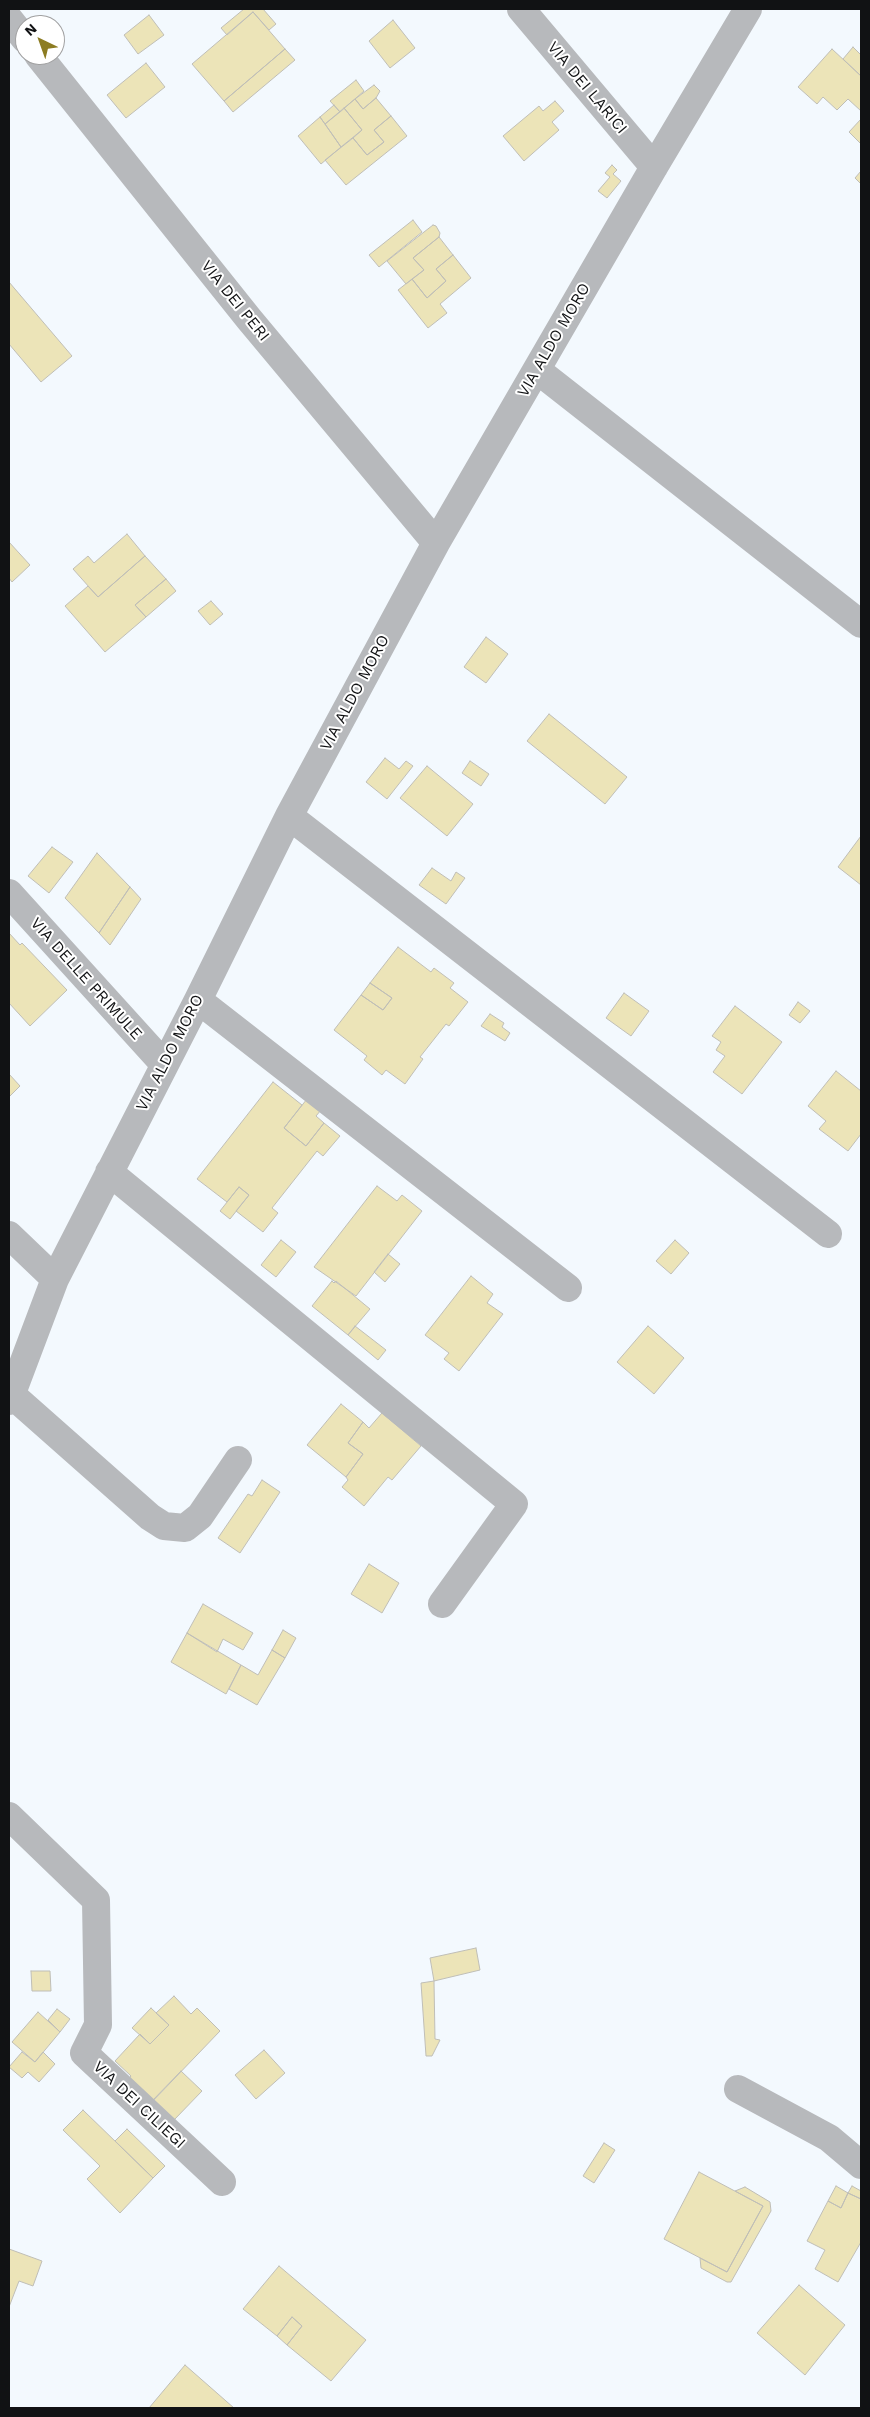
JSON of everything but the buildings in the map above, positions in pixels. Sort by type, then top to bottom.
[{"type":"street","name":"VIA DEI LARICI","points":[[521,9],[654,167]]},
{"type":"street","name":"VIA ALDO MORO","points":[[10,1398],[55,1279],[198,1000],[289,816],[436,543],[748,9]]},
{"type":"street","name":"VIA DEI PERI","points":[[46,65],[249,319],[436,543]]},
{"type":"street","points":[[538,370],[861,624]]},
{"type":"street","points":[[289,816],[828,1234]]},
{"type":"street","name":"VIA DELLE PRIMULE","points":[[9,893],[164,1064]]},
{"type":"street","points":[[198,1000],[568,1288]]},
{"type":"street","points":[[109,1172],[514,1504],[442,1604]]},
{"type":"street","points":[[9,1235],[55,1279]]},
{"type":"street","points":[[10,1398],[150,1517],[164,1526],[185,1528],[200,1516],[238,1460]]},
{"type":"street","name":"VIA DEI CILIEGI","points":[[9,1816],[96,1900],[98,2025],[84,2053],[222,2182]]},
{"type":"street","points":[[738,2089],[829,2138],[861,2165]]}]
